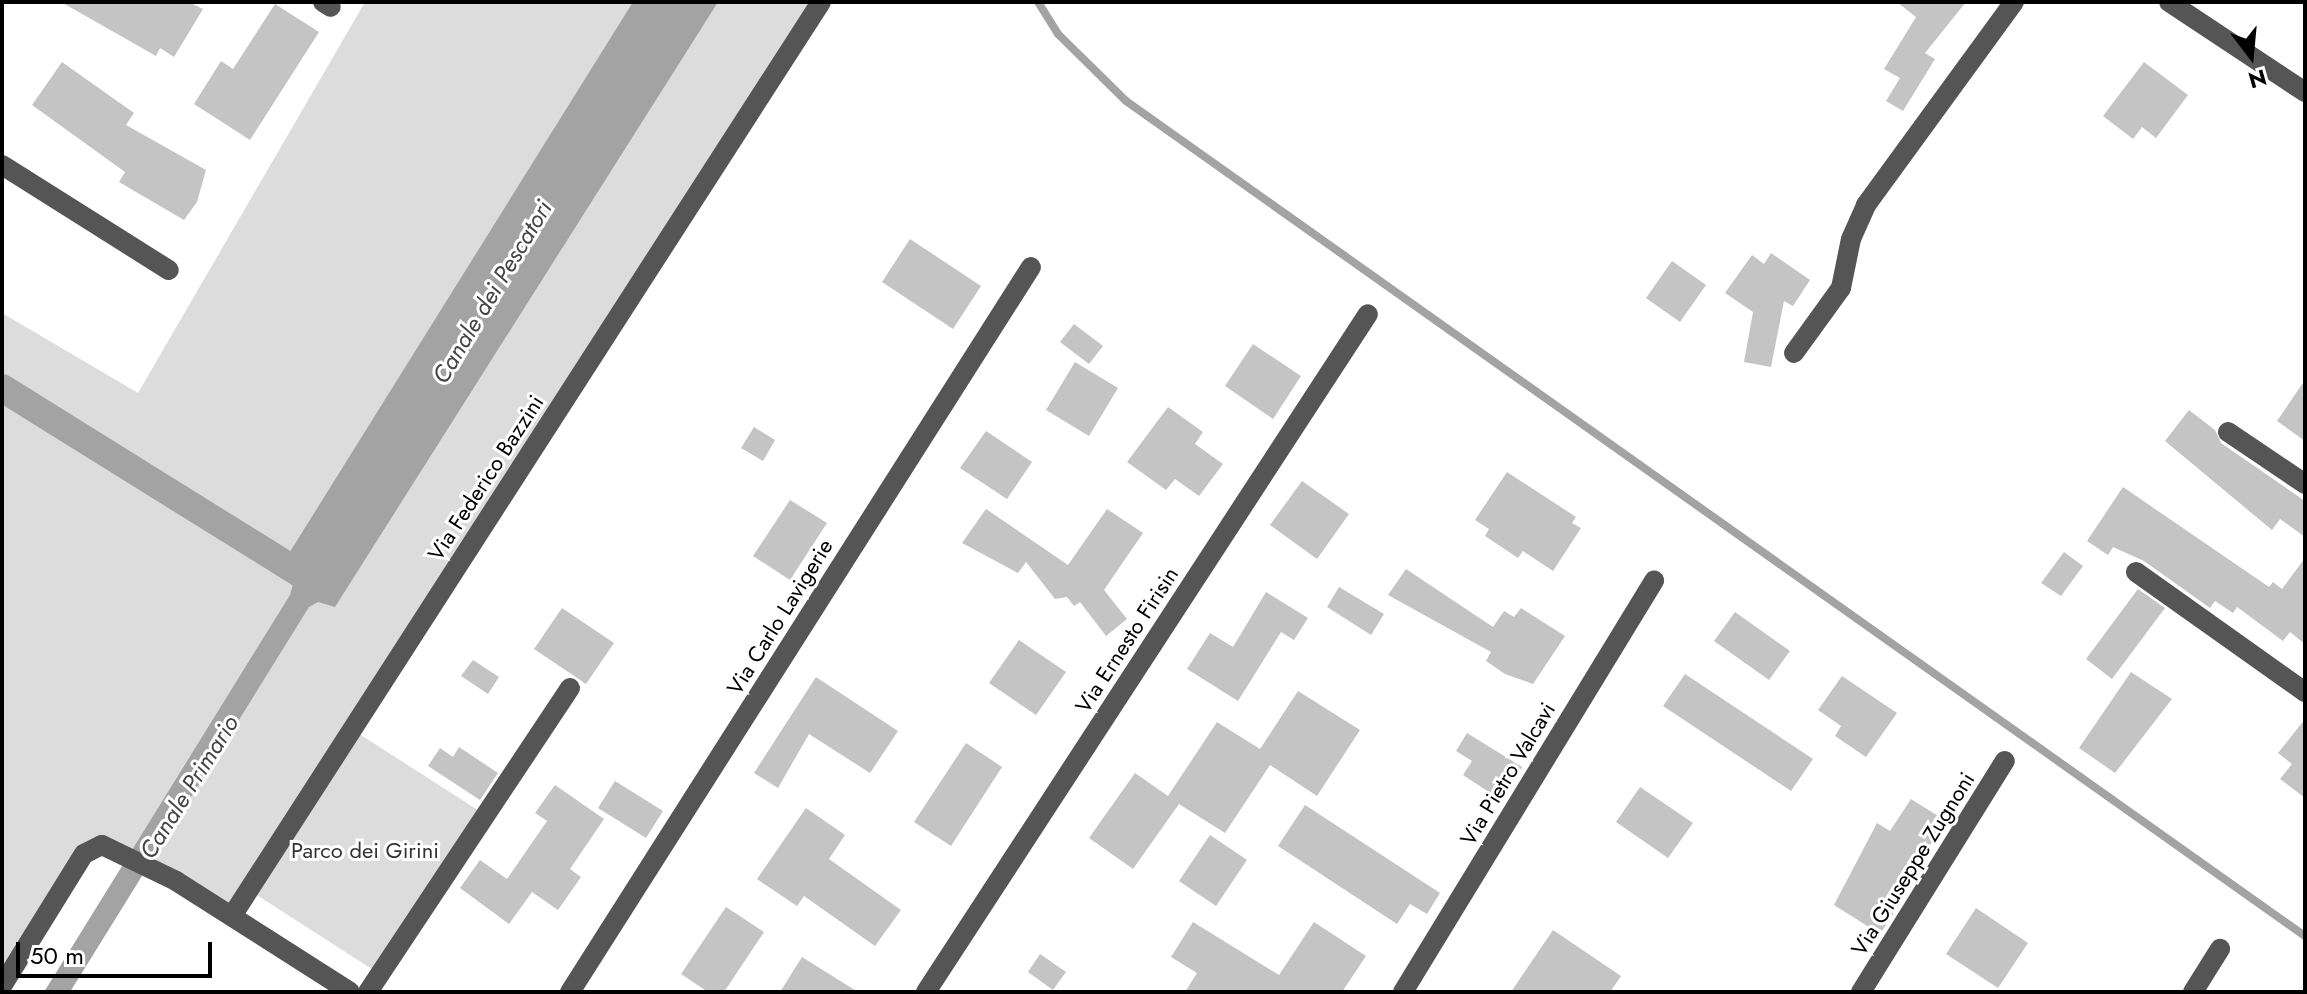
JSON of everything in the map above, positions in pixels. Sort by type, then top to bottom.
[{"type":"street","name":"Via Federico Bazzini","points":[[232,916],[821,2]]},
{"type":"street","points":[[1794,353],[1841,288],[1851,239],[1866,205],[2014,2]]},
{"type":"street","points":[[2169,2],[2305,92]]},
{"type":"street","points":[[2,165],[169,270]]},
{"type":"street","name":"Via Carlo Lavigerie","points":[[570,992],[1031,267]]},
{"type":"street","name":"Via Ernesto Firisin","points":[[926,992],[1368,314]]},
{"type":"street","points":[[2228,432],[2305,484]]},
{"type":"street","points":[[2136,572],[2305,692]]},
{"type":"street","name":"Via Pietro Valcavi","points":[[1403,992],[1654,580]]},
{"type":"street","points":[[368,992],[570,688]]},
{"type":"street","name":"Via Giuseppe Zugnoni","points":[[1861,992],[2005,761]]},
{"type":"street","points":[[2,986],[84,854],[102,845],[119,849],[176,881],[350,992]]},
{"type":"street","points":[[2193,992],[2220,949]]},
{"type":"green space","name":"Parco dei Girini","points":[[365,2],[821,2],[353,730],[481,812],[378,973],[249,890],[232,916],[102,845],[2,986],[2,313],[138,393]]},
{"type":"water","points":[[633,2],[718,2],[335,607],[318,602],[309,607],[70,992],[44,992],[290,595],[293,584],[278,571]]},
{"type":"building","points":[[61,2],[189,2],[203,9],[174,57],[160,48],[156,56]]},
{"type":"building","points":[[1897,2],[1966,2],[1925,53],[1935,59],[1903,111],[1886,101],[1900,78],[1884,69],[1916,17]]},
{"type":"building","points":[[275,4],[319,32],[250,140],[194,104],[221,61],[233,69]]},
{"type":"building","points":[[62,62],[134,113],[126,125],[206,170],[197,202],[184,220],[119,182],[125,172],[32,105]]},
{"type":"building","points":[[2144,62],[2188,95],[2156,138],[2142,127],[2133,139],[2103,116]]},
{"type":"building","points":[[910,239],[981,286],[953,329],[882,282]]},
{"type":"building","points":[[1771,253],[1810,280],[1793,306],[1784,301],[1771,367],[1744,362],[1753,312],[1725,293],[1752,255],[1764,264]]},
{"type":"building","points":[[1672,261],[1706,285],[1680,322],[1646,298]]},
{"type":"building","points":[[1074,324],[1103,346],[1089,364],[1060,342]]},
{"type":"building","points":[[1253,344],[1301,376],[1273,419],[1225,386]]},
{"type":"building","points":[[1075,362],[1118,388],[1089,436],[1046,410]]},
{"type":"building","points":[[2305,380],[2305,441],[2277,421]]},
{"type":"building","points":[[1168,407],[1203,432],[1195,444],[1223,464],[1199,496],[1175,479],[1166,490],[1127,462]]},
{"type":"building","points":[[2189,410],[2215,430],[2221,443],[2305,501],[2305,537],[2280,519],[2272,530],[2165,441]]},
{"type":"building","points":[[754,427],[775,440],[763,461],[741,448]]},
{"type":"building","points":[[986,431],[1032,462],[1007,499],[960,468]]},
{"type":"building","points":[[1507,472],[1576,517],[1572,523],[1581,528],[1553,571],[1523,551],[1518,558],[1485,536],[1489,529],[1475,520]]},
{"type":"building","points":[[1302,481],[1349,514],[1317,559],[1270,525]]},
{"type":"building","points":[[2123,487],[2269,587],[2273,582],[2282,589],[2305,558],[2305,644],[2290,632],[2283,641],[2237,607],[2233,613],[2215,601],[2210,608],[2144,561],[2113,547],[2108,555],[2087,541]]},
{"type":"building","points":[[790,500],[827,523],[790,580],[753,556]]},
{"type":"building","points":[[986,509],[1068,565],[1107,509],[1143,533],[1104,590],[1127,619],[1106,636],[1080,602],[1074,606],[1067,597],[1055,599],[1026,562],[1018,573],[962,543]]},
{"type":"building","points":[[2064,552],[2083,566],[2061,596],[2041,583]]},
{"type":"building","points":[[1406,569],[1493,627],[1504,611],[1514,617],[1521,608],[1565,636],[1533,684],[1505,674],[1486,661],[1491,652],[1388,595]]},
{"type":"building","points":[[1339,587],[1384,614],[1371,635],[1327,607]]},
{"type":"building","points":[[2138,589],[2165,608],[2112,679],[2086,659]]},
{"type":"building","points":[[1266,592],[1308,618],[1294,640],[1281,632],[1238,701],[1187,669],[1210,633],[1233,647]]},
{"type":"building","points":[[562,608],[614,643],[586,684],[534,649]]},
{"type":"building","points":[[1735,612],[1790,651],[1769,680],[1714,641]]},
{"type":"building","points":[[1019,640],[1066,672],[1036,715],[989,683]]},
{"type":"building","points":[[473,660],[499,677],[488,694],[461,676]]},
{"type":"building","points":[[2131,672],[2172,699],[2115,773],[2079,748]]},
{"type":"building","points":[[1685,674],[1813,759],[1791,791],[1663,706]]},
{"type":"building","points":[[1842,676],[1897,713],[1866,757],[1835,736],[1841,726],[1818,710]]},
{"type":"building","points":[[816,677],[898,731],[870,773],[809,734],[778,788],[754,773]]},
{"type":"building","points":[[1298,691],[1360,730],[1317,796],[1270,765],[1225,833],[1179,804],[1133,869],[1089,838],[1135,773],[1168,796],[1217,722],[1260,749]]},
{"type":"building","points":[[2305,719],[2305,798],[2280,779],[2292,764],[2278,753]]},
{"type":"building","points":[[1467,733],[1522,767],[1501,800],[1463,775],[1472,761],[1456,751]]},
{"type":"building","points":[[966,743],[1002,767],[951,846],[914,822]]},
{"type":"building","points":[[459,747],[498,773],[480,800],[428,766],[440,748],[453,757]]},
{"type":"building","points":[[615,781],[663,811],[646,838],[598,808]]},
{"type":"building","points":[[555,785],[604,819],[570,869],[581,877],[558,910],[532,892],[509,924],[460,888],[480,860],[507,879],[547,821],[535,813]]},
{"type":"building","points":[[1640,787],[1693,823],[1668,858],[1616,822]]},
{"type":"building","points":[[1911,799],[1946,821],[1893,901],[1899,905],[1880,934],[1834,905],[1877,823],[1890,831]]},
{"type":"building","points":[[1305,805],[1440,893],[1427,914],[1410,904],[1397,924],[1278,846]]},
{"type":"building","points":[[806,808],[845,835],[829,859],[901,910],[875,946],[804,896],[797,906],[757,879]]},
{"type":"building","points":[[1210,835],[1247,860],[1216,906],[1179,881]]},
{"type":"building","points":[[726,907],[764,932],[724,992],[708,992],[681,974]]},
{"type":"building","points":[[1976,908],[2028,943],[1998,988],[1946,954]]},
{"type":"building","points":[[1193,922],[1279,975],[1314,922],[1366,956],[1342,992],[1185,992],[1197,973],[1171,957]]},
{"type":"building","points":[[1553,930],[1621,976],[1610,992],[1511,992]]},
{"type":"building","points":[[1040,954],[1066,972],[1053,990],[1028,972]]},
{"type":"building","points":[[802,957],[858,992],[780,992]]},
{"type":"waterway","points":[[1038,2],[1058,34],[1126,101],[2305,936]]},
{"type":"waterway","points":[[2,388],[314,582]]},
{"type":"water label","name":"Canale dei Pescatori","points":[[492,292]]},
{"type":"water label","name":"Canale Primario","points":[[189,787]]}]
